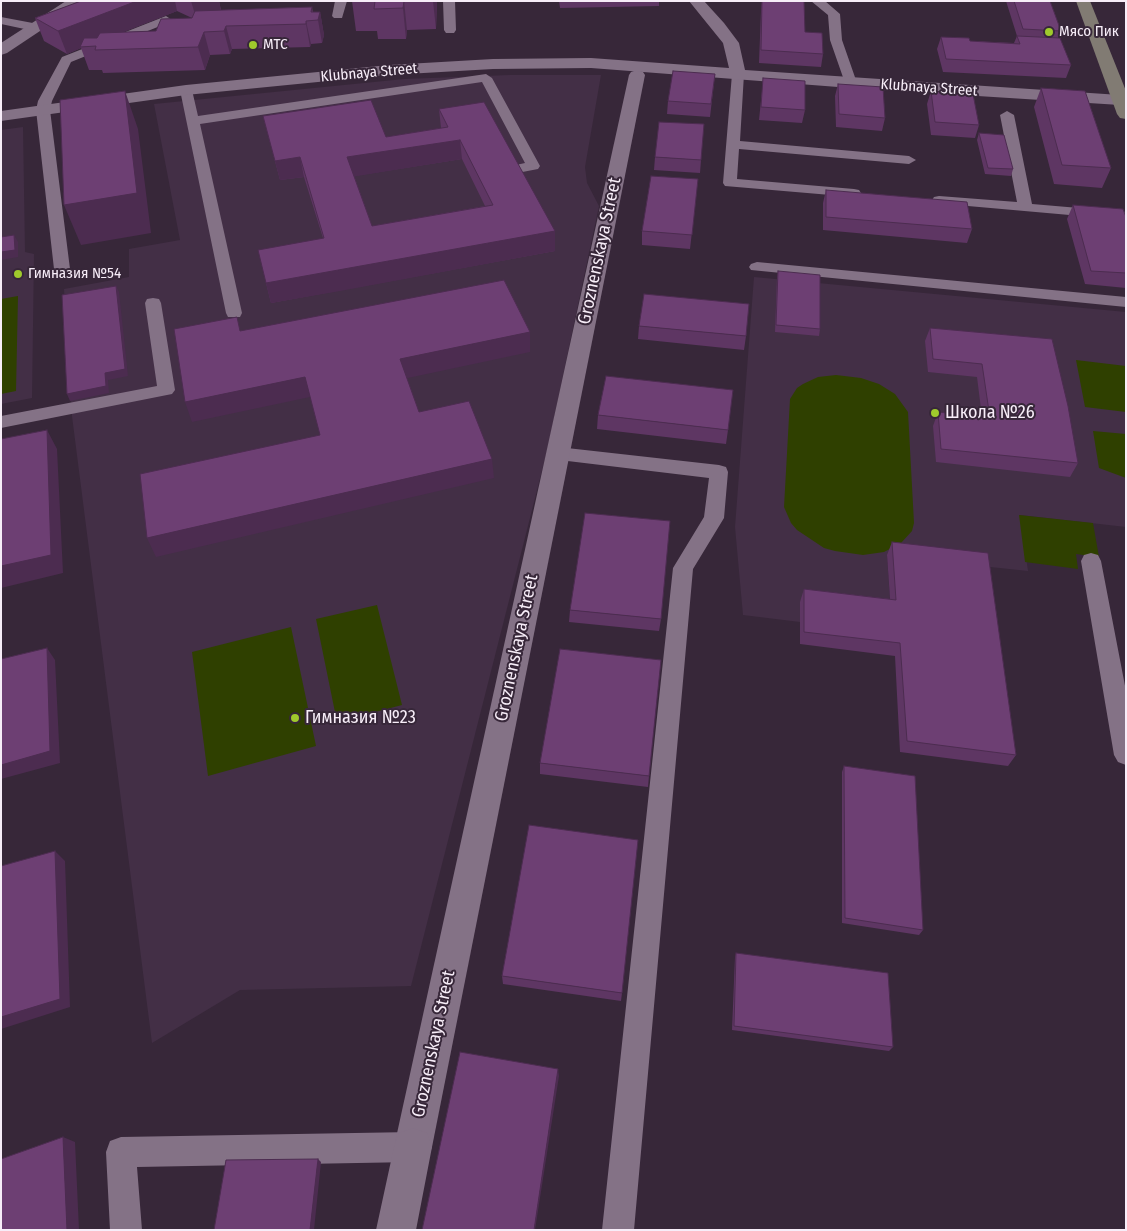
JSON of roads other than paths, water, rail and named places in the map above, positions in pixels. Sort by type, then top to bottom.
[{"type":"main road","points":[[1083,1],[1122,96]]},
{"type":"street","points":[[1,50],[34,27],[78,1]]},
{"type":"street","points":[[696,1],[719,26],[731,43],[738,74]]},
{"type":"street","name":"Klubnaya Street","points":[[1,116],[186,90],[389,70],[493,64],[591,63],[638,70],[738,74],[851,83],[1122,96]]},
{"type":"street","name":"Groznenskaya Street","points":[[396,1230],[638,70]]},
{"type":"lane","points":[[338,16],[341,1]]},
{"type":"lane","points":[[449,1],[450,30]]},
{"type":"lane","points":[[817,1],[834,14],[836,40],[851,83]]},
{"type":"lane","points":[[1,20],[34,27]]},
{"type":"lane","points":[[62,269],[43,110],[66,60],[166,20]]},
{"type":"lane","points":[[738,74],[730,183],[867,194]]},
{"type":"lane","points":[[194,121],[486,78],[533,166],[512,170]]},
{"type":"lane","points":[[186,90],[234,313]]},
{"type":"lane","points":[[1008,114],[1025,207]]},
{"type":"lane","points":[[733,144],[909,160]]},
{"type":"lane","points":[[925,199],[1126,216]]},
{"type":"lane","points":[[757,267],[1126,302]]},
{"type":"lane","points":[[1,422],[166,390],[153,303]]},
{"type":"lane","points":[[558,454],[719,472],[714,518],[683,568],[618,1230]]},
{"type":"lane","points":[[1091,562],[1126,756]]},
{"type":"lane","points":[[126,1230],[121,1152],[413,1147]]},
{"type":"place","name":"Мясо Пик","points":[[1049,32]]},
{"type":"place","name":"МТС","points":[[253,45]]},
{"type":"place","name":"Гимназия №54","points":[[18,274]]},
{"type":"place","name":"Школа №26","points":[[935,413]]},
{"type":"place","name":"Гимназия №23","points":[[295,718]]}]
